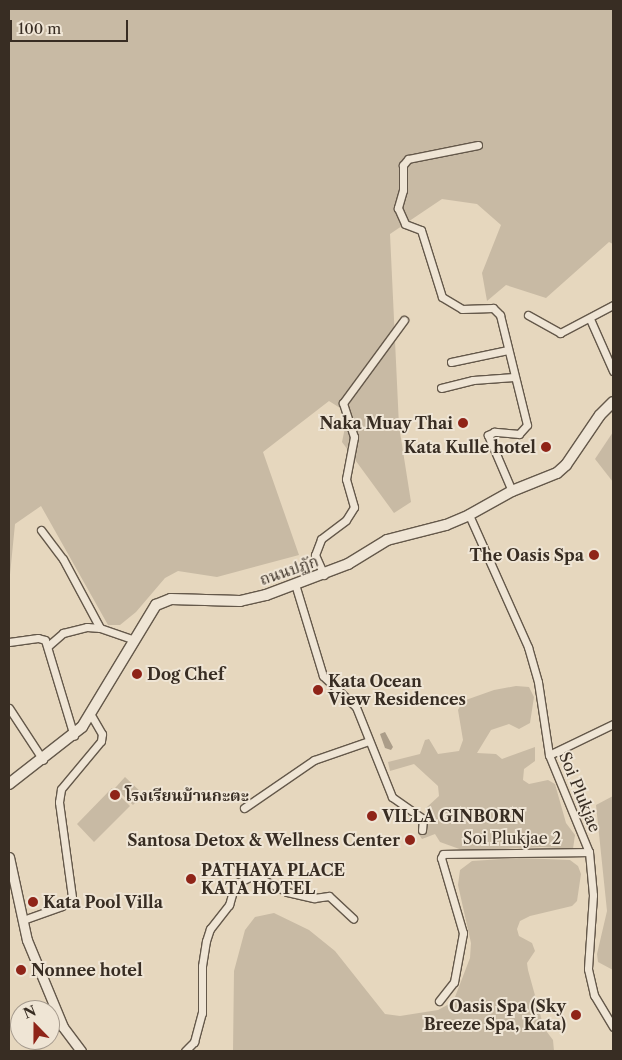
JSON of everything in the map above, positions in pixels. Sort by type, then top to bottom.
[{"type":"main road","name":"ถนนปฏัก","points":[[9,784],[74,736],[91,715],[156,605],[171,599],[240,601],[324,575],[387,540],[446,525],[469,515],[512,491],[557,473],[566,465],[600,415],[613,402]]},
{"type":"street","points":[[478,145],[408,158],[403,165],[403,190],[398,208],[405,224],[421,230],[442,297],[462,309],[493,308],[500,315],[527,425],[519,434],[494,432],[488,435],[512,491]]},
{"type":"street","points":[[528,315],[545,322],[553,332],[560,333],[590,319],[613,305]]},
{"type":"street","points":[[590,319],[613,371]]},
{"type":"street","points":[[324,575],[315,555],[321,539],[346,520],[354,507],[346,479],[354,437],[342,403],[404,320]]},
{"type":"street","points":[[452,362],[508,350]]},
{"type":"street","points":[[441,388],[473,380],[514,377]]},
{"type":"street","name":"Soi Plukjae","points":[[469,515],[528,648],[538,682],[549,754],[589,852],[592,895],[588,969],[594,995],[613,1027]]},
{"type":"street","points":[[41,530],[63,559],[100,628]]},
{"type":"street","points":[[295,584],[323,676],[356,707],[392,797],[424,819],[422,830]]},
{"type":"street","points":[[48,646],[63,633],[100,628],[134,640]]},
{"type":"street","points":[[9,642],[38,638],[46,640],[74,736]]},
{"type":"street","points":[[9,708],[43,760]]},
{"type":"street","points":[[23,920],[62,906],[72,897],[59,802],[61,789],[102,741],[102,734],[91,715]]},
{"type":"street","points":[[549,754],[613,724]]},
{"type":"street","points":[[244,808],[314,760],[369,741]]},
{"type":"street","name":"Soi Plukjae 2","points":[[439,1000],[454,982],[464,933],[441,858],[443,854],[589,852]]},
{"type":"street","points":[[9,857],[27,940],[63,1027],[81,1051]]},
{"type":"street","points":[[185,1051],[194,1042],[202,1013],[202,966],[210,929],[225,913],[234,884],[243,878],[254,875],[287,892],[314,898],[329,896],[353,918]]},
{"type":"shaded area","points":[[9,9],[613,9],[613,244],[609,242],[546,298],[506,285],[487,301],[482,273],[501,225],[477,204],[442,199],[390,234],[399,426],[411,502],[394,513],[342,442],[348,413],[329,401],[263,452],[299,555],[217,577],[178,571],[165,578],[136,612],[120,625],[108,625],[41,506],[15,524],[9,585]]},
{"type":"shaded area","points":[[613,432],[613,482],[595,459]]},
{"type":"shaded area","points":[[516,686],[529,687],[534,697],[530,723],[519,729],[509,724],[491,730],[477,753],[496,754],[502,759],[535,747],[535,761],[524,769],[523,780],[529,784],[548,780],[555,784],[566,823],[575,835],[573,849],[542,847],[465,851],[440,842],[435,834],[422,839],[418,833],[427,824],[426,808],[439,796],[438,786],[414,764],[390,771],[388,762],[420,754],[425,740],[429,739],[438,754],[459,751],[463,740],[458,710],[463,701],[494,690]]},
{"type":"shaded area","points":[[385,732],[393,747],[391,750],[385,748],[380,734]]},
{"type":"shaded area","points":[[125,777],[143,794],[133,805],[115,788]]},
{"type":"shaded area","points":[[112,788],[130,806],[94,842],[77,824]]},
{"type":"shaded area","points":[[613,796],[613,970],[598,962],[597,954],[607,911],[596,805]]},
{"type":"shaded area","points":[[519,858],[570,860],[578,866],[581,874],[577,901],[572,906],[530,916],[520,921],[517,929],[519,936],[532,943],[535,951],[527,963],[528,970],[544,1028],[553,1040],[554,1051],[233,1051],[234,971],[245,930],[255,917],[274,913],[309,930],[335,951],[385,1014],[400,1016],[438,1010],[451,1003],[455,997],[470,958],[471,943],[458,885],[460,870],[472,861]]},
{"type":"place","name":"Naka Muay Thai","points":[[463,423]]},
{"type":"place","name":"Kata Kulle hotel","points":[[546,447]]},
{"type":"place","name":"The Oasis Spa","points":[[594,555]]},
{"type":"place","name":"Dog Chef","points":[[137,674]]},
{"type":"place","name":"Kata Ocean View Residences","points":[[318,690]]},
{"type":"place","name":"โรงเรียนบ้านกะตะ","points":[[115,795]]},
{"type":"place","name":"VILLA GINBORN","points":[[372,816]]},
{"type":"place","name":"Santosa Detox & Wellness Center","points":[[410,840]]},
{"type":"place","name":"PATHAYA PLACE KATA HOTEL","points":[[191,879]]},
{"type":"place","name":"Kata Pool Villa","points":[[33,902]]},
{"type":"place","name":"Nonnee hotel","points":[[21,970]]},
{"type":"place","name":"Oasis Spa (Sky Breeze Spa, Kata)","points":[[576,1015]]}]
